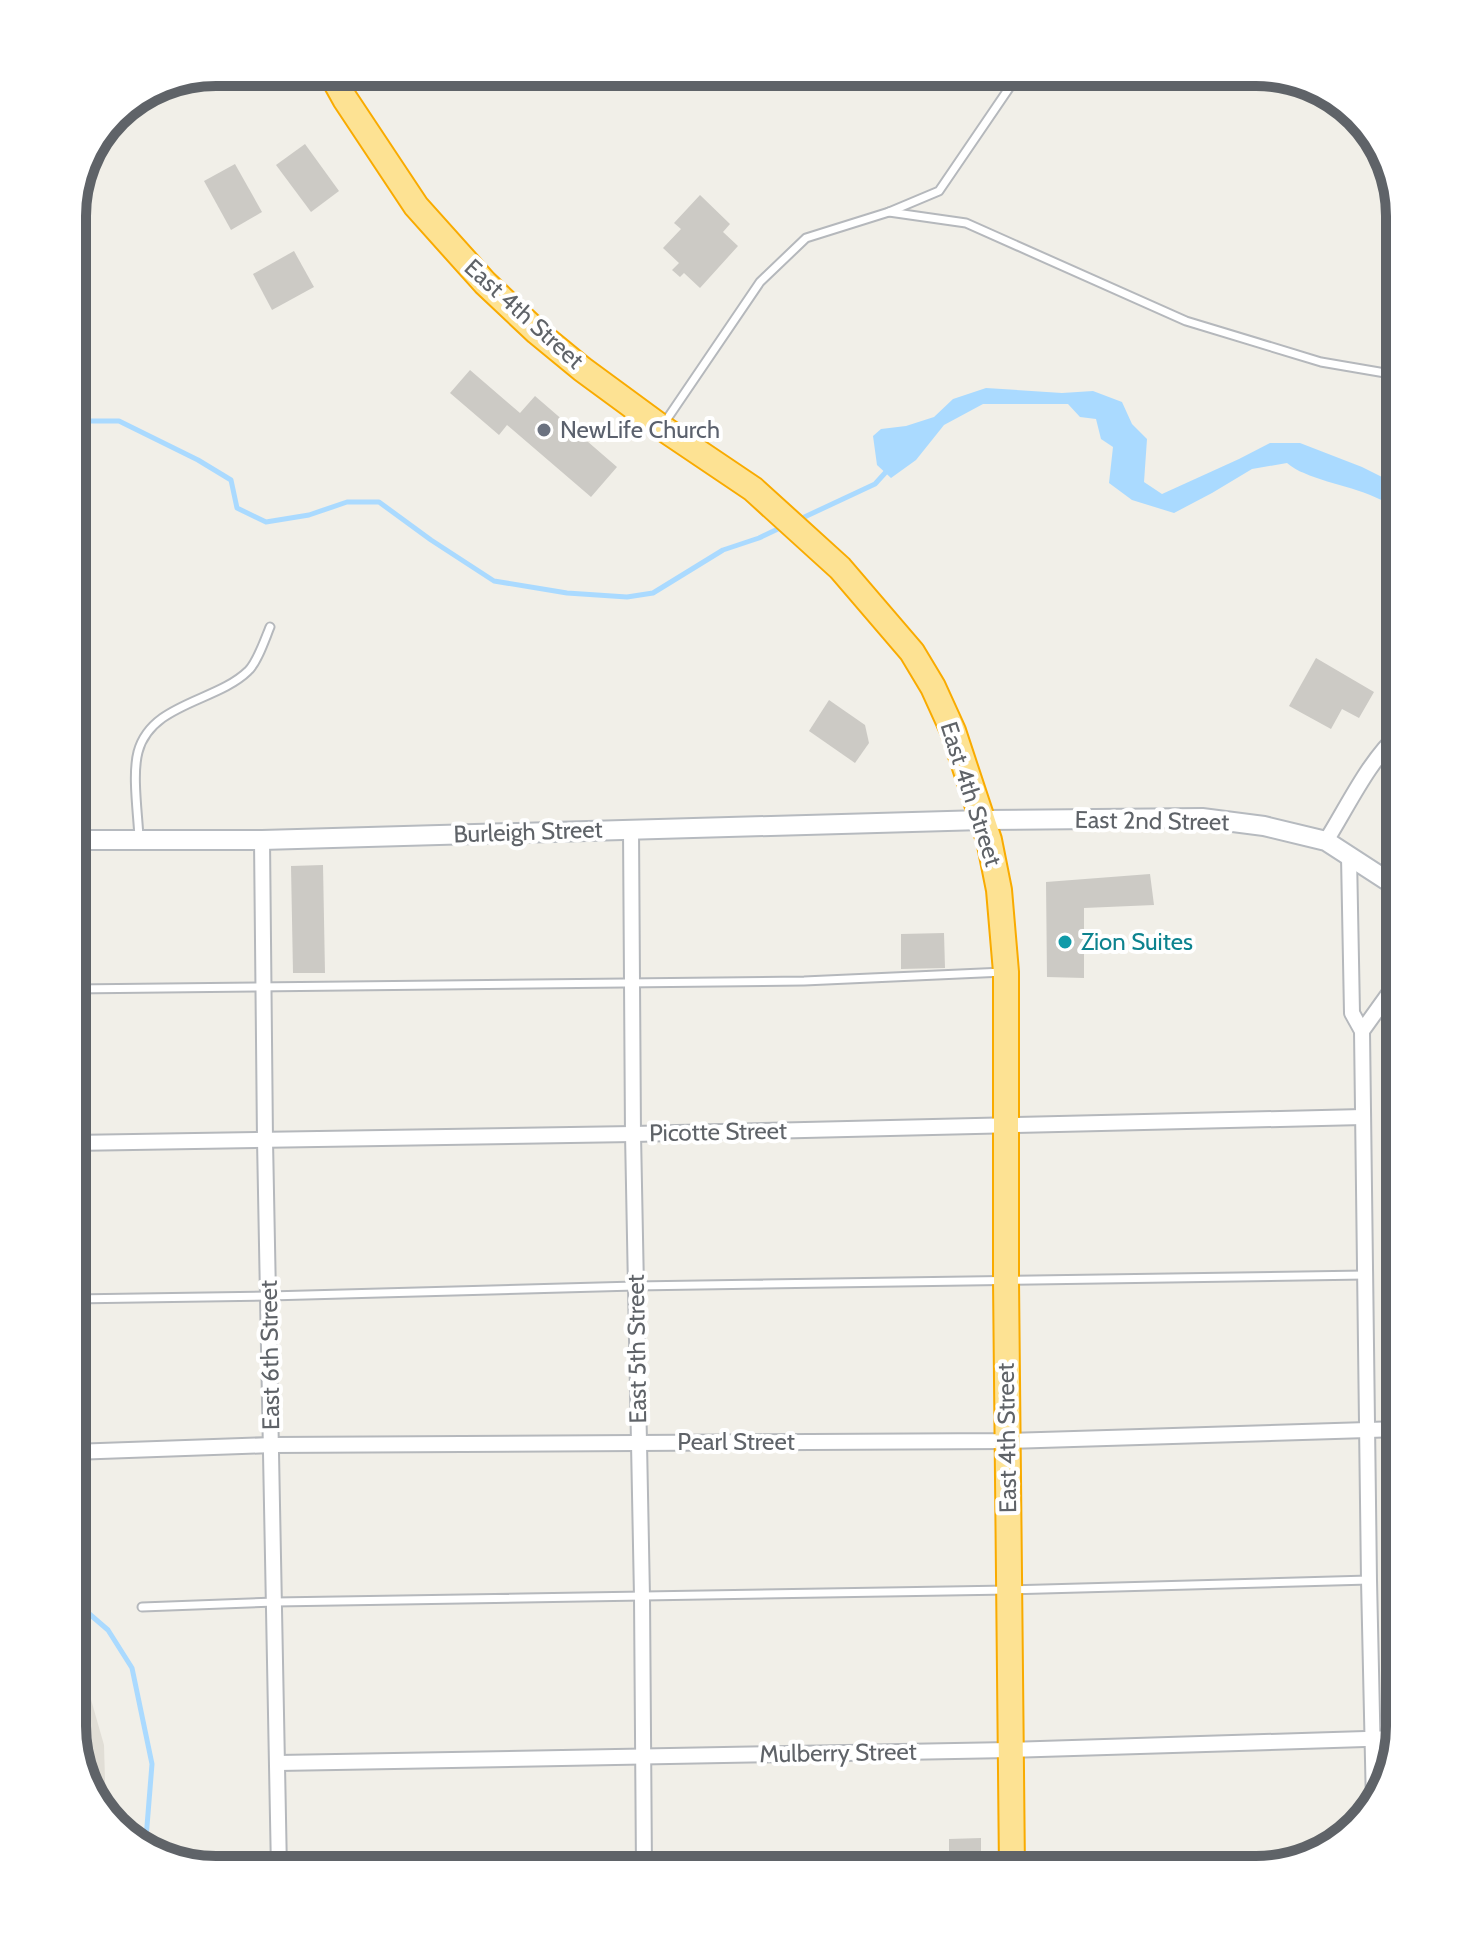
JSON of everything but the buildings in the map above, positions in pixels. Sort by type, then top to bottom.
[{"type":"highway","name":"East 4th Street","points":[[338,86],[416,206],[470,267],[537,332],[661,427],[753,489],[840,568],[912,652],[933,687],[953,731],[993,856],[1006,972],[1012,1856]]},
{"type":"street","points":[[1326,841],[1386,747]]},
{"type":"street","name":"East 2nd Street","points":[[983,820],[1202,818],[1264,826],[1326,841],[1386,880]]},
{"type":"street","name":"Burleigh Street","points":[[86,840],[262,840],[983,820]]},
{"type":"street","name":"East 5th Street","points":[[631,829],[644,1856]]},
{"type":"street","name":"East 6th Street","points":[[262,840],[279,1856]]},
{"type":"street","points":[[1349,856],[1352,1013],[1362,1031],[1374,1781]]},
{"type":"street","points":[[1362,1031],[1386,998]]},
{"type":"street","name":"Picotte Street","points":[[86,1143],[1363,1117]]},
{"type":"street","name":"Pearl Street","points":[[86,1452],[272,1445],[1007,1441],[1386,1429]]},
{"type":"street","name":"Mulberry Street","points":[[278,1763],[1010,1750],[1385,1738]]},
{"type":"lane","points":[[661,427],[760,282],[806,238],[889,212],[939,191],[1010,86]]},
{"type":"lane","points":[[889,212],[966,223],[1186,321],[1321,362],[1386,373]]},
{"type":"lane","points":[[139,840],[138,752],[150,728],[173,711],[222,689],[250,670],[270,627]]},
{"type":"lane","points":[[86,989],[804,981],[1006,972]]},
{"type":"lane","points":[[86,1299],[635,1286],[1365,1275]]},
{"type":"lane","points":[[142,1607],[1369,1580]]},
{"type":"shaded area","points":[[1386,1025],[1386,1252],[1381,1031]]},
{"type":"shaded area","points":[[86,1682],[104,1745],[105,1794],[88,1751]]},
{"type":"water","points":[[986,388],[1062,393],[1093,391],[1122,402],[1132,424],[1147,439],[1144,482],[1162,494],[1270,443],[1300,443],[1386,479],[1386,503],[1354,489],[1316,478],[1287,463],[1252,469],[1174,513],[1132,500],[1109,483],[1113,447],[1101,439],[1096,419],[1080,417],[1068,404],[983,404],[944,425],[916,460],[891,478],[877,465],[873,436],[881,429],[906,426],[934,417],[953,399]]},
{"type":"waterway","points":[[86,421],[119,421],[198,460],[231,480],[237,508],[266,522],[309,515],[347,502],[379,502],[494,581],[567,593],[627,597],[653,593],[723,550],[782,527]]},
{"type":"waterway","points":[[798,520],[875,484],[885,473]]},
{"type":"waterway","points":[[86,1611],[108,1630],[132,1668],[152,1764],[146,1835]]},
{"type":"place","name":"NewLife Church","points":[[544,430]]},
{"type":"place","name":"Zion Suites","points":[[1065,942]]}]
